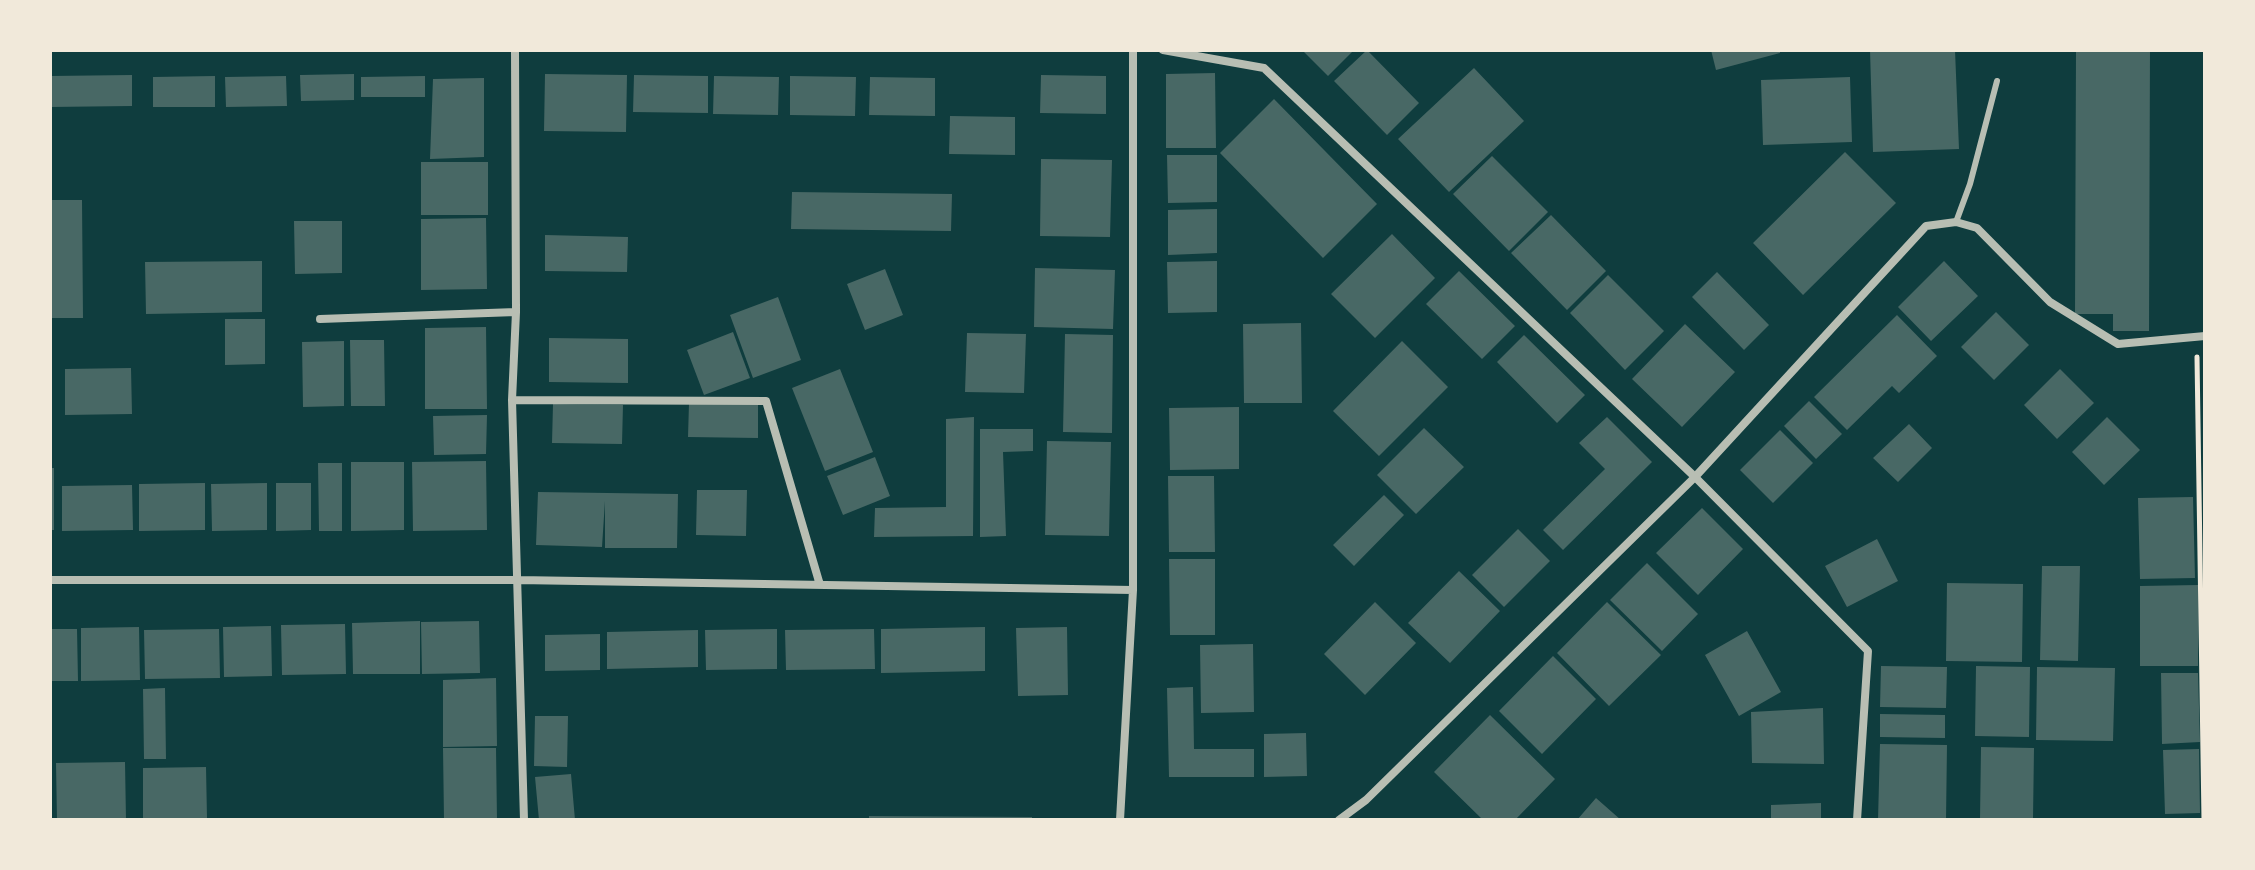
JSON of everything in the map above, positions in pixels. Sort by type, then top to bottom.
[{"type":"street","points":[[515,50],[516,312],[512,400],[524,820]]},
{"type":"street","points":[[1120,820],[1133,590],[1133,50]]},
{"type":"street","points":[[1163,50],[1264,68],[1695,477],[1868,651],[1857,820]]},
{"type":"street","points":[[1339,820],[1366,800],[1695,477],[1926,226],[1956,222],[1977,228],[2050,302],[2118,344],[2201,337]]},
{"type":"street","points":[[320,319],[516,312]]},
{"type":"street","points":[[512,400],[766,401],[820,585]]},
{"type":"street","points":[[50,580],[518,580],[1133,590]]},
{"type":"lane","points":[[1956,222],[1970,184],[1997,81]]},
{"type":"path","points":[[2201,337],[2204,820]]},
{"type":"building","points":[[1302,50],[1354,50],[1328,76]]},
{"type":"building","points":[[1367,50],[1419,103],[1387,135],[1334,81]]},
{"type":"building","points":[[1711,50],[1780,50],[1780,53],[1716,70]]},
{"type":"building","points":[[1870,50],[1955,50],[1959,149],[1873,152]]},
{"type":"building","points":[[2076,50],[2150,50],[2149,331],[2113,331],[2113,314],[2075,314]]},
{"type":"building","points":[[1474,68],[1524,121],[1449,192],[1398,139]]},
{"type":"building","points":[[1215,73],[1216,148],[1166,148],[1166,74]]},
{"type":"building","points":[[354,74],[354,100],[301,101],[300,75]]},
{"type":"building","points":[[545,74],[627,75],[626,132],[544,131]]},
{"type":"building","points":[[132,75],[132,106],[50,107],[50,76]]},
{"type":"building","points":[[634,75],[708,76],[708,113],[633,112]]},
{"type":"building","points":[[1041,75],[1106,76],[1106,114],[1040,113]]},
{"type":"building","points":[[215,76],[215,107],[153,107],[153,77]]},
{"type":"building","points":[[286,76],[287,106],[226,107],[225,77]]},
{"type":"building","points":[[425,76],[425,97],[361,97],[361,77]]},
{"type":"building","points":[[714,76],[779,77],[778,115],[713,114]]},
{"type":"building","points":[[790,76],[856,77],[855,116],[790,115]]},
{"type":"building","points":[[870,77],[935,78],[935,116],[869,115]]},
{"type":"building","points":[[1850,77],[1852,142],[1763,145],[1761,80]]},
{"type":"building","points":[[484,78],[484,157],[430,159],[433,79]]},
{"type":"building","points":[[1274,99],[1377,204],[1323,258],[1220,153]]},
{"type":"building","points":[[950,116],[1015,117],[1015,155],[949,154]]},
{"type":"building","points":[[1845,152],[1896,203],[1803,295],[1753,243]]},
{"type":"building","points":[[1167,155],[1217,155],[1217,202],[1168,203]]},
{"type":"building","points":[[1492,156],[1548,212],[1509,251],[1453,194]]},
{"type":"building","points":[[1041,159],[1112,160],[1110,237],[1040,236]]},
{"type":"building","points":[[421,162],[488,162],[488,215],[421,215]]},
{"type":"building","points":[[792,192],[952,194],[951,231],[791,229]]},
{"type":"building","points":[[50,200],[82,200],[83,318],[50,318]]},
{"type":"building","points":[[1217,209],[1217,253],[1168,255],[1168,210]]},
{"type":"building","points":[[1551,215],[1606,271],[1567,310],[1511,253]]},
{"type":"building","points":[[486,218],[487,289],[421,290],[421,219]]},
{"type":"building","points":[[294,221],[342,221],[342,273],[295,274]]},
{"type":"building","points":[[1392,234],[1435,278],[1375,338],[1331,294]]},
{"type":"building","points":[[545,235],[628,237],[627,272],[545,271]]},
{"type":"building","points":[[262,261],[262,312],[146,314],[145,262]]},
{"type":"building","points":[[1217,261],[1217,312],[1168,313],[1167,262]]},
{"type":"building","points":[[1944,261],[1978,296],[1931,341],[1898,307]]},
{"type":"building","points":[[1035,268],[1115,270],[1113,329],[1034,327]]},
{"type":"building","points":[[885,269],[903,315],[865,330],[847,284]]},
{"type":"building","points":[[1459,271],[1515,326],[1482,359],[1426,304]]},
{"type":"building","points":[[1717,272],[1769,325],[1744,350],[1692,297]]},
{"type":"building","points":[[1608,275],[1664,331],[1625,370],[1570,313]]},
{"type":"building","points":[[778,297],[801,360],[753,378],[730,315]]},
{"type":"building","points":[[1996,312],[2029,345],[1994,380],[1961,347]]},
{"type":"building","points":[[1897,315],[1937,356],[1899,393],[1892,386],[1847,430],[1814,397]]},
{"type":"building","points":[[225,319],[265,319],[265,364],[225,365]]},
{"type":"building","points":[[1301,323],[1302,403],[1244,403],[1243,324]]},
{"type":"building","points":[[1685,324],[1735,372],[1682,427],[1632,379]]},
{"type":"building","points":[[486,327],[487,409],[425,409],[425,328]]},
{"type":"building","points":[[733,332],[750,378],[704,395],[687,350]]},
{"type":"building","points":[[967,333],[1026,334],[1024,393],[965,392]]},
{"type":"building","points":[[1065,334],[1113,335],[1112,433],[1063,432]]},
{"type":"building","points":[[1524,335],[1585,395],[1557,423],[1497,362]]},
{"type":"building","points":[[549,338],[628,339],[628,383],[549,382]]},
{"type":"building","points":[[350,340],[384,340],[385,406],[351,406]]},
{"type":"building","points":[[344,341],[344,406],[303,407],[302,342]]},
{"type":"building","points":[[1402,341],[1448,387],[1379,456],[1333,411]]},
{"type":"building","points":[[131,368],[132,414],[65,415],[65,369]]},
{"type":"building","points":[[840,369],[873,452],[825,471],[792,388]]},
{"type":"building","points":[[2060,369],[2094,403],[2057,439],[2024,405]]},
{"type":"building","points":[[1809,401],[1842,434],[1816,459],[1784,426]]},
{"type":"building","points":[[689,403],[758,404],[758,438],[688,437]]},
{"type":"building","points":[[553,404],[623,405],[622,444],[552,443]]},
{"type":"building","points":[[1239,407],[1239,469],[1170,470],[1169,408]]},
{"type":"building","points":[[487,415],[486,454],[434,455],[433,416]]},
{"type":"building","points":[[974,417],[973,536],[874,537],[875,508],[946,507],[946,419]]},
{"type":"building","points":[[1607,417],[1652,462],[1563,550],[1543,530],[1605,469],[1579,443]]},
{"type":"building","points":[[2107,417],[2140,450],[2104,485],[2072,452]]},
{"type":"building","points":[[1909,424],[1932,448],[1898,482],[1873,458]]},
{"type":"building","points":[[1424,428],[1464,467],[1416,514],[1377,475]]},
{"type":"building","points":[[980,429],[1033,429],[1033,451],[1003,452],[1006,536],[980,537]]},
{"type":"building","points":[[1780,430],[1813,463],[1773,503],[1740,470]]},
{"type":"building","points":[[1047,441],[1111,442],[1109,536],[1045,535]]},
{"type":"building","points":[[875,457],[890,496],[843,515],[827,476]]},
{"type":"building","points":[[486,461],[487,530],[413,531],[412,462]]},
{"type":"building","points":[[351,462],[404,462],[404,530],[351,531]]},
{"type":"building","points":[[318,463],[342,463],[342,531],[319,531]]},
{"type":"building","points":[[50,468],[54,468],[54,530],[50,530]]},
{"type":"building","points":[[1168,476],[1214,476],[1215,552],[1169,552]]},
{"type":"building","points":[[205,483],[205,530],[139,531],[139,484]]},
{"type":"building","points":[[267,483],[267,530],[212,531],[211,484]]},
{"type":"building","points":[[276,483],[311,483],[311,530],[276,531]]},
{"type":"building","points":[[132,485],[133,530],[62,531],[62,486]]},
{"type":"building","points":[[697,490],[747,490],[746,536],[696,535]]},
{"type":"building","points":[[538,492],[678,494],[677,548],[605,548],[605,501],[602,547],[536,545]]},
{"type":"building","points":[[1384,495],[1404,515],[1354,566],[1333,545]]},
{"type":"building","points":[[2193,497],[2195,578],[2140,579],[2138,498]]},
{"type":"building","points":[[1702,508],[1743,549],[1698,595],[1656,553]]},
{"type":"building","points":[[1518,529],[1550,561],[1504,607],[1472,575]]},
{"type":"building","points":[[1877,539],[1898,581],[1847,607],[1825,566]]},
{"type":"building","points":[[1169,559],[1215,559],[1215,635],[1170,635]]},
{"type":"building","points":[[1647,563],[1698,614],[1662,651],[1610,600]]},
{"type":"building","points":[[2042,566],[2080,566],[2078,661],[2040,660]]},
{"type":"building","points":[[1459,571],[1500,611],[1450,663],[1408,623]]},
{"type":"building","points":[[1947,583],[2023,584],[2022,662],[1946,661]]},
{"type":"building","points":[[2198,585],[2198,666],[2140,666],[2140,586]]},
{"type":"building","points":[[1375,602],[1416,643],[1365,695],[1324,654]]},
{"type":"building","points":[[1607,602],[1661,655],[1609,706],[1557,653]]},
{"type":"building","points":[[420,621],[420,674],[353,674],[352,623]]},
{"type":"building","points":[[479,621],[480,673],[422,674],[421,622]]},
{"type":"building","points":[[345,624],[346,674],[282,675],[281,625]]},
{"type":"building","points":[[271,626],[272,676],[224,677],[223,627]]},
{"type":"building","points":[[139,627],[140,680],[81,681],[81,628]]},
{"type":"building","points":[[985,627],[985,671],[881,673],[881,629]]},
{"type":"building","points":[[1067,627],[1068,695],[1018,696],[1016,628]]},
{"type":"building","points":[[50,629],[77,629],[78,681],[50,681]]},
{"type":"building","points":[[219,629],[220,678],[145,679],[144,630]]},
{"type":"building","points":[[777,629],[777,669],[706,670],[705,630]]},
{"type":"building","points":[[874,629],[875,669],[786,670],[785,630]]},
{"type":"building","points":[[698,630],[698,667],[607,669],[607,632]]},
{"type":"building","points":[[1747,631],[1781,692],[1739,716],[1705,655]]},
{"type":"building","points":[[600,634],[600,670],[545,671],[545,635]]},
{"type":"building","points":[[1253,644],[1254,712],[1201,713],[1200,645]]},
{"type":"building","points":[[1553,656],[1596,699],[1542,754],[1499,711]]},
{"type":"building","points":[[1881,666],[1947,667],[1946,708],[1880,707]]},
{"type":"building","points":[[1976,666],[2030,667],[2029,737],[1975,736]]},
{"type":"building","points":[[2037,667],[2115,668],[2113,741],[2036,740]]},
{"type":"building","points":[[2161,673],[2198,673],[2200,742],[2162,744]]},
{"type":"building","points":[[496,678],[497,746],[443,747],[443,680]]},
{"type":"building","points":[[1193,687],[1194,749],[1254,749],[1254,777],[1169,777],[1167,688]]},
{"type":"building","points":[[165,688],[166,759],[144,759],[143,689]]},
{"type":"building","points":[[1823,708],[1824,764],[1752,763],[1751,712]]},
{"type":"building","points":[[1880,714],[1945,715],[1945,738],[1880,737]]},
{"type":"building","points":[[1490,715],[1555,779],[1515,820],[1483,820],[1434,772]]},
{"type":"building","points":[[535,716],[568,716],[567,767],[534,766]]},
{"type":"building","points":[[1306,733],[1307,776],[1264,777],[1264,734]]},
{"type":"building","points":[[1880,744],[1947,745],[1946,820],[1878,820]]},
{"type":"building","points":[[1981,747],[2034,748],[2033,819],[1980,819]]},
{"type":"building","points":[[443,748],[496,748],[497,820],[444,820]]},
{"type":"building","points":[[2199,749],[2200,813],[2165,814],[2163,750]]},
{"type":"building","points":[[125,762],[126,820],[57,820],[56,763]]},
{"type":"building","points":[[206,767],[207,818],[143,818],[143,768]]},
{"type":"building","points":[[571,774],[575,820],[539,820],[535,777]]},
{"type":"building","points":[[1596,798],[1621,820],[1577,820]]},
{"type":"building","points":[[1821,803],[1821,820],[1771,820],[1771,805]]},
{"type":"building","points":[[869,816],[1032,817],[1032,820],[869,820]]}]
